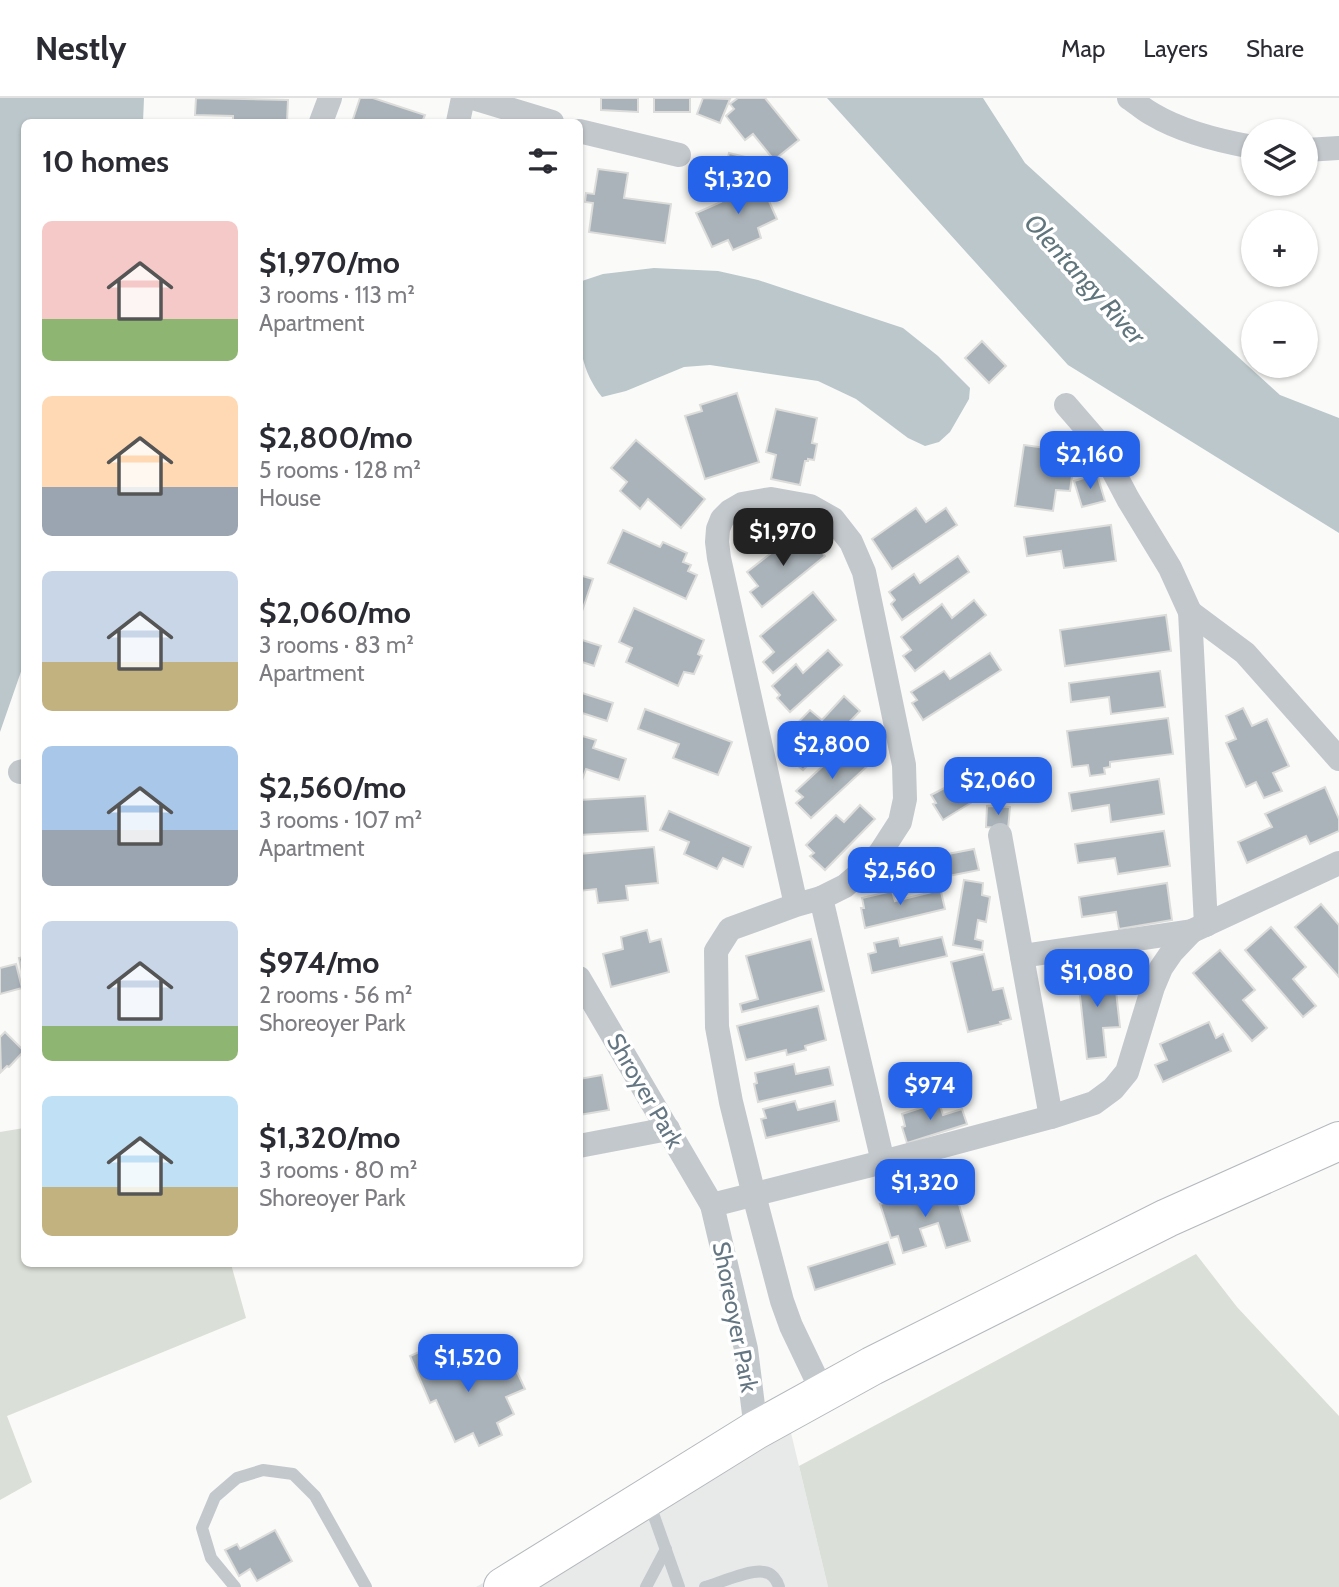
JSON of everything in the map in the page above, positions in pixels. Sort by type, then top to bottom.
[{"type":"highway","points":[[503,1587],[756,1430],[872,1366],[1167,1218],[1339,1141]]},
{"type":"street","points":[[322,119],[330,98]]},
{"type":"street","points":[[459,119],[463,98]]},
{"type":"street","points":[[473,98],[542,119]]},
{"type":"street","points":[[1129,98],[1152,115],[1179,127],[1241,145]]},
{"type":"street","points":[[583,132],[678,155]]},
{"type":"street","points":[[1318,149],[1339,148]]},
{"type":"street","points":[[712,1205],[883,1162],[1094,1103],[1113,1089],[1127,1072],[1161,968],[1172,952],[1199,928],[1190,611],[1170,568],[1128,499],[1098,442],[1066,405]]},
{"type":"street","name":"Shoreoyer Park","points":[[796,905],[717,542],[722,519],[742,504],[757,500],[771,499],[810,506],[833,519],[851,542],[864,572],[904,765],[905,799],[900,822],[866,869],[845,886],[821,898],[730,929],[716,951],[717,1027],[731,1102],[782,1301],[823,1393]]},
{"type":"street","points":[[1190,611],[1245,653],[1339,759]]},
{"type":"street","points":[[1000,835],[1051,1117]]},
{"type":"street","points":[[1022,956],[1199,928],[1339,863]]},
{"type":"street","points":[[821,898],[883,1162]]},
{"type":"street","name":"Shroyer Park","points":[[583,985],[712,1205]]},
{"type":"street","points":[[583,1145],[668,1129]]},
{"type":"street","name":"Shoreoyer Park","points":[[712,1205],[746,1349],[756,1430]]},
{"type":"lane","points":[[235,1587],[211,1558],[202,1528],[215,1497],[236,1478],[263,1470],[293,1474],[315,1496],[366,1587]]},
{"type":"lane","points":[[647,1498],[679,1587]]},
{"type":"lane","points":[[646,1587],[666,1549]]},
{"type":"lane","points":[[705,1587],[747,1573],[765,1572],[776,1579],[779,1587]]},
{"type":"shaded area","points":[[21,1128],[21,1267],[232,1267],[246,1318],[7,1416],[32,1482],[0,1500],[0,1132]]},
{"type":"shaded area","points":[[1196,1254],[1237,1307],[1339,1416],[1339,1587],[828,1587],[799,1466]]},
{"type":"shaded area","points":[[786,1412],[828,1587],[476,1587]]},
{"type":"water","points":[[0,98],[144,98],[143,119],[21,119],[21,672],[0,732]]},
{"type":"water","name":"Olentangy River","points":[[827,98],[983,98],[1025,163],[1241,360],[1241,378],[1261,378],[1280,395],[1339,418],[1339,533],[1068,365]]},
{"type":"water","points":[[654,268],[718,271],[758,280],[903,328],[938,356],[970,388],[969,399],[950,432],[939,442],[925,446],[908,438],[856,399],[818,381],[710,365],[684,367],[626,391],[602,397],[593,384],[583,360],[583,281],[603,274]]},
{"type":"building","points":[[196,98],[288,100],[287,119],[233,119],[233,116],[195,115]]},
{"type":"building","points":[[360,98],[373,98],[425,115],[423,119],[353,119]]},
{"type":"building","points":[[601,98],[638,98],[638,112],[601,110]]},
{"type":"building","points":[[654,98],[690,98],[690,112],[654,112]]},
{"type":"building","points":[[703,98],[730,99],[720,123],[697,114]]},
{"type":"building","points":[[738,98],[765,98],[799,140],[774,160],[753,134],[745,140],[726,116],[734,109],[730,104]]},
{"type":"building","points":[[729,153],[754,159],[752,166],[760,168],[758,176],[750,175],[748,183],[723,177]]},
{"type":"building","points":[[598,169],[628,173],[624,198],[671,204],[665,243],[589,232],[593,203],[585,202],[586,193],[594,194]]},
{"type":"building","points":[[770,180],[774,189],[765,192],[777,219],[758,228],[761,238],[733,250],[728,240],[712,247],[696,213],[721,202],[717,193],[741,183],[745,191]]},
{"type":"building","points":[[982,341],[1006,366],[989,383],[965,358]]},
{"type":"building","points":[[737,393],[759,462],[705,479],[685,416],[702,411],[700,405]]},
{"type":"building","points":[[776,409],[817,418],[812,443],[817,444],[814,460],[805,461],[800,485],[771,479],[776,455],[766,452]]},
{"type":"building","points":[[636,440],[705,499],[681,528],[648,499],[640,509],[620,491],[627,482],[611,468]]},
{"type":"building","points":[[1024,445],[1061,450],[1059,467],[1073,469],[1070,491],[1056,490],[1053,511],[1015,506]]},
{"type":"building","points":[[1097,474],[1105,501],[1082,507],[1074,481]]},
{"type":"building","points":[[916,508],[926,522],[946,508],[957,525],[892,569],[872,539]]},
{"type":"building","points":[[1111,525],[1116,561],[1064,568],[1061,551],[1027,556],[1024,537]]},
{"type":"building","points":[[623,530],[660,547],[663,542],[687,553],[683,562],[691,565],[688,571],[697,575],[686,599],[608,563]]},
{"type":"building","points":[[794,535],[805,547],[813,541],[825,556],[762,607],[750,592],[758,586],[747,572]]},
{"type":"building","points":[[958,556],[969,572],[902,620],[891,604],[895,600],[889,592],[914,574],[920,583]]},
{"type":"building","points":[[583,576],[593,579],[583,608]]},
{"type":"building","points":[[813,592],[836,620],[773,673],[763,662],[774,652],[760,636]]},
{"type":"building","points":[[974,600],[986,615],[915,671],[903,656],[911,650],[901,637],[942,604],[952,618]]},
{"type":"building","points":[[634,608],[704,640],[698,654],[702,656],[694,674],[684,672],[678,686],[626,662],[632,648],[619,642]]},
{"type":"building","points":[[1166,615],[1171,651],[1065,666],[1060,630]]},
{"type":"building","points":[[583,640],[601,646],[594,666],[583,662]]},
{"type":"building","points":[[828,650],[842,665],[790,712],[777,698],[780,695],[772,686],[796,664],[803,673]]},
{"type":"building","points":[[990,653],[1001,670],[923,720],[912,703],[917,700],[911,692],[944,671],[950,679]]},
{"type":"building","points":[[1160,671],[1165,707],[1111,714],[1109,697],[1071,702],[1069,683]]},
{"type":"building","points":[[583,693],[613,703],[607,721],[583,713]]},
{"type":"building","points":[[844,696],[860,711],[803,770],[787,756],[795,748],[784,737],[810,710],[822,720]]},
{"type":"building","points":[[1243,708],[1252,726],[1267,719],[1289,766],[1273,773],[1282,791],[1264,798],[1256,782],[1246,787],[1226,743],[1236,739],[1226,716]]},
{"type":"building","points":[[645,709],[732,742],[718,775],[673,758],[679,744],[638,729]]},
{"type":"building","points":[[1168,718],[1173,754],[1110,762],[1110,767],[1104,768],[1105,774],[1090,776],[1088,765],[1072,767],[1067,731]]},
{"type":"building","points":[[583,736],[596,740],[593,748],[626,759],[619,780],[586,769],[583,777]]},
{"type":"building","points":[[861,744],[875,759],[811,818],[796,803],[803,797],[796,791],[825,764],[831,771]]},
{"type":"building","points":[[1006,759],[1016,775],[943,820],[931,795],[950,785],[954,791]]},
{"type":"building","points":[[1159,779],[1164,814],[1111,822],[1109,805],[1072,811],[1069,793]]},
{"type":"building","points":[[1325,787],[1339,819],[1339,831],[1310,844],[1306,836],[1247,863],[1238,842],[1272,827],[1265,814]]},
{"type":"building","points":[[645,796],[648,831],[583,835],[583,800]]},
{"type":"building","points":[[860,805],[875,819],[825,870],[810,856],[814,853],[806,845],[836,815],[844,822]]},
{"type":"building","points":[[987,806],[1010,807],[1008,829],[986,827]]},
{"type":"building","points":[[669,811],[751,847],[743,867],[723,858],[717,869],[684,854],[689,842],[660,830]]},
{"type":"building","points":[[1164,831],[1170,866],[1118,874],[1115,858],[1078,863],[1075,844]]},
{"type":"building","points":[[654,847],[658,883],[626,886],[628,900],[598,903],[596,889],[583,891],[583,854]]},
{"type":"building","points":[[935,848],[937,856],[974,849],[979,870],[903,885],[899,864],[906,863],[904,854]]},
{"type":"building","points":[[964,880],[983,883],[982,895],[990,897],[986,922],[978,920],[975,939],[983,941],[982,950],[953,945]]},
{"type":"building","points":[[939,883],[945,909],[865,928],[862,898],[892,891],[895,901],[932,892],[931,885]]},
{"type":"building","points":[[1167,883],[1172,920],[1119,929],[1116,912],[1082,917],[1079,897]]},
{"type":"building","points":[[1321,904],[1339,925],[1339,977],[1295,927]]},
{"type":"building","points":[[1271,927],[1306,967],[1293,979],[1316,1006],[1303,1017],[1245,950]]},
{"type":"building","points":[[647,930],[650,942],[661,939],[669,972],[611,987],[603,954],[623,949],[621,937]]},
{"type":"building","points":[[942,937],[947,956],[872,973],[868,954],[876,952],[874,943],[898,938],[900,946]]},
{"type":"building","points":[[811,939],[824,991],[742,1012],[740,1004],[758,999],[746,956]]},
{"type":"building","points":[[1220,950],[1255,990],[1243,1000],[1267,1028],[1252,1041],[1193,973]]},
{"type":"building","points":[[984,954],[993,990],[1003,988],[1011,1019],[968,1032],[951,962]]},
{"type":"building","points":[[16,964],[21,988],[0,994],[0,968]]},
{"type":"building","points":[[1096,967],[1098,975],[1114,973],[1120,1027],[1103,1028],[1106,1057],[1087,1059],[1077,969]]},
{"type":"building","points":[[818,1006],[826,1040],[805,1046],[806,1050],[787,1055],[786,1050],[746,1060],[737,1026]]},
{"type":"building","points":[[1209,1022],[1216,1038],[1223,1034],[1231,1051],[1163,1082],[1155,1065],[1167,1060],[1160,1044]]},
{"type":"building","points":[[5,1032],[21,1048],[21,1054],[1,1072],[0,1037]]},
{"type":"building","points":[[794,1064],[796,1074],[829,1067],[833,1085],[758,1102],[754,1084],[757,1083],[755,1073]]},
{"type":"building","points":[[922,1067],[924,1077],[953,1069],[959,1088],[896,1106],[891,1076]]},
{"type":"building","points":[[602,1075],[609,1110],[583,1114],[583,1078]]},
{"type":"building","points":[[795,1101],[798,1110],[835,1101],[839,1121],[766,1138],[761,1119],[766,1118],[763,1109]]},
{"type":"building","points":[[939,1102],[943,1115],[962,1109],[967,1124],[907,1143],[902,1127],[905,1126],[902,1114]]},
{"type":"building","points":[[954,1188],[970,1241],[946,1248],[938,1223],[920,1229],[926,1246],[903,1253],[898,1236],[891,1238],[880,1204],[917,1192],[919,1199]]},
{"type":"building","points":[[888,1242],[895,1264],[815,1290],[808,1267]]},
{"type":"building","points":[[437,1344],[448,1367],[473,1356],[480,1371],[474,1374],[477,1378],[494,1370],[495,1373],[502,1370],[499,1362],[510,1357],[525,1389],[506,1397],[514,1414],[497,1423],[502,1435],[479,1446],[473,1433],[455,1442],[436,1400],[430,1403],[410,1356]]},
{"type":"building","points":[[275,1530],[292,1561],[257,1581],[250,1569],[239,1576],[225,1550],[237,1544],[240,1549]]}]
